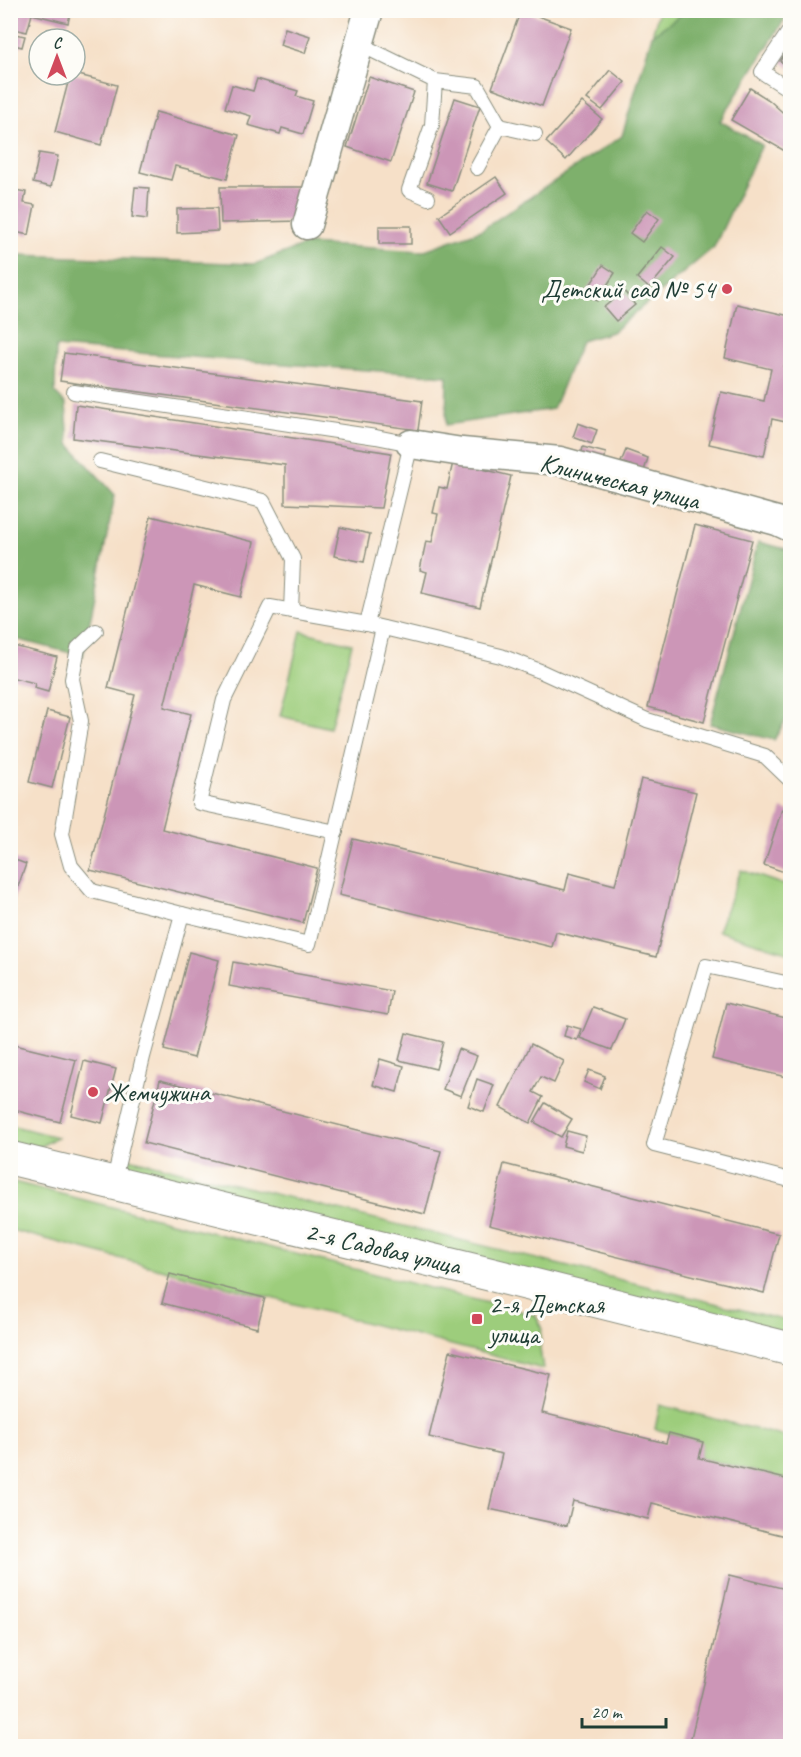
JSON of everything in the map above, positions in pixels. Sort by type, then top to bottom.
[{"type":"street","points":[[307,225],[369,10]]},
{"type":"street","name":"Клиническая улица","points":[[411,444],[462,452],[560,462],[790,526]]},
{"type":"street","name":"2-я Садовая улица","points":[[10,1158],[790,1348]]},
{"type":"lane","points":[[790,30],[762,72],[790,90]]},
{"type":"lane","points":[[359,44],[435,81],[477,86],[500,126],[535,134]]},
{"type":"lane","points":[[428,198],[409,190],[432,125],[435,81]]},
{"type":"lane","points":[[477,168],[500,126]]},
{"type":"lane","points":[[74,392],[376,436],[411,444],[367,624]]},
{"type":"lane","points":[[100,460],[262,501],[292,559],[291,611]]},
{"type":"lane","points":[[336,832],[200,803],[224,700],[270,608],[367,624],[511,660],[647,720],[765,756],[790,780]]},
{"type":"lane","points":[[96,630],[78,648],[72,679],[81,721],[62,834],[71,866],[92,891],[309,944],[383,628]]},
{"type":"lane","points":[[112,1184],[143,1057],[182,914]]},
{"type":"lane","points":[[790,984],[706,966],[654,1145],[790,1180]]},
{"type":"green space","points":[[659,11],[687,11],[652,35]]},
{"type":"green space","points":[[687,11],[790,11],[720,121],[762,145],[714,247],[612,332],[581,341],[553,409],[446,425],[447,376],[56,347],[55,393],[66,404],[69,444],[115,495],[83,656],[11,638],[10,263],[19,255],[255,264],[307,244],[422,251],[481,230],[622,136],[652,35]]},
{"type":"green space","points":[[758,542],[790,550],[790,713],[774,740],[710,724]]},
{"type":"green space","points":[[301,631],[352,644],[330,728],[280,716]]},
{"type":"green space","points":[[741,870],[790,887],[790,953],[718,931]]},
{"type":"green space","points":[[10,1125],[57,1137],[34,1150],[11,1144]]},
{"type":"green space","points":[[125,1157],[787,1321],[784,1341],[120,1174]]},
{"type":"green space","points":[[10,1181],[535,1315],[542,1327],[540,1349],[543,1369],[11,1230]]},
{"type":"green space","points":[[660,1405],[790,1438],[790,1480],[699,1458],[702,1442],[655,1429]]},
{"type":"building","points":[[10,10],[71,10],[68,23],[32,14],[27,32],[10,28]]},
{"type":"building","points":[[437,10],[465,10],[463,19]]},
{"type":"building","points":[[521,10],[571,28],[542,106],[492,88]]},
{"type":"building","points":[[285,28],[310,36],[305,53],[280,45]]},
{"type":"building","points":[[10,33],[25,36],[22,47],[10,44]]},
{"type":"building","points":[[790,46],[790,68],[780,61]]},
{"type":"building","points":[[610,70],[625,82],[602,110],[587,99]]},
{"type":"building","points":[[87,77],[117,85],[101,145],[55,132],[67,87],[87,87]]},
{"type":"building","points":[[369,77],[414,92],[391,162],[347,147]]},
{"type":"building","points":[[257,79],[298,91],[296,96],[313,101],[303,134],[282,128],[280,134],[248,125],[251,116],[225,108],[232,85],[253,91]]},
{"type":"building","points":[[750,88],[769,100],[790,119],[790,154],[731,120]]},
{"type":"building","points":[[455,98],[480,106],[452,191],[427,183]]},
{"type":"building","points":[[582,102],[602,119],[566,160],[546,142]]},
{"type":"building","points":[[156,112],[239,135],[227,179],[175,166],[171,180],[140,172]]},
{"type":"building","points":[[39,153],[58,156],[51,187],[33,183]]},
{"type":"building","points":[[496,177],[507,193],[450,232],[439,216]]},
{"type":"building","points":[[135,187],[149,188],[147,219],[132,217]]},
{"type":"building","points":[[220,187],[306,187],[300,221],[221,223]]},
{"type":"building","points":[[10,189],[26,192],[24,203],[35,205],[29,235],[10,231]]},
{"type":"building","points":[[217,208],[218,231],[177,233],[177,209]]},
{"type":"building","points":[[647,210],[659,219],[642,242],[630,233]]},
{"type":"building","points":[[379,226],[411,226],[411,244],[379,244]]},
{"type":"building","points":[[662,247],[675,257],[649,288],[637,278]]},
{"type":"building","points":[[603,265],[615,273],[597,301],[585,293]]},
{"type":"building","points":[[624,291],[635,305],[616,321],[604,307]]},
{"type":"building","points":[[737,304],[790,316],[790,339],[784,367],[790,369],[790,423],[772,419],[764,456],[709,444],[721,392],[764,401],[771,369],[725,358]]},
{"type":"building","points":[[64,353],[422,401],[418,430],[60,381]]},
{"type":"building","points":[[76,405],[391,453],[381,508],[285,504],[285,465],[73,438]]},
{"type":"building","points":[[578,423],[597,430],[592,444],[573,437]]},
{"type":"building","points":[[583,447],[606,453],[603,465],[580,460]]},
{"type":"building","points":[[626,450],[648,458],[644,471],[621,462]]},
{"type":"building","points":[[453,462],[511,476],[480,607],[422,593],[427,572],[420,570],[426,541],[432,542],[438,514],[433,513],[439,487],[447,489]]},
{"type":"building","points":[[151,516],[254,542],[241,597],[194,585],[164,707],[191,714],[162,829],[317,868],[303,923],[90,870],[135,695],[108,688]]},
{"type":"building","points":[[695,525],[752,540],[704,722],[648,707]]},
{"type":"building","points":[[340,527],[370,534],[364,562],[334,556]]},
{"type":"building","points":[[10,645],[57,657],[48,692],[34,688],[35,683],[10,677]]},
{"type":"building","points":[[47,711],[70,717],[52,788],[29,782]]},
{"type":"building","points":[[641,779],[696,792],[656,957],[556,932],[552,947],[339,895],[353,839],[565,890],[569,873],[615,885]]},
{"type":"building","points":[[782,809],[790,812],[790,874],[764,865]]},
{"type":"building","points":[[10,858],[26,864],[13,901],[10,900]]},
{"type":"building","points":[[189,952],[219,960],[194,1058],[164,1050]]},
{"type":"building","points":[[233,962],[392,991],[388,1015],[229,986]]},
{"type":"building","points":[[726,1003],[790,1019],[790,1078],[712,1059]]},
{"type":"building","points":[[593,1007],[625,1019],[612,1050],[580,1038]]},
{"type":"building","points":[[567,1025],[581,1029],[577,1040],[564,1036]]},
{"type":"building","points":[[406,1033],[443,1042],[436,1069],[399,1060]]},
{"type":"building","points":[[10,1044],[76,1060],[60,1122],[10,1109]]},
{"type":"building","points":[[531,1044],[564,1061],[554,1083],[541,1077],[533,1092],[543,1097],[530,1123],[500,1107]]},
{"type":"building","points":[[458,1049],[477,1056],[461,1096],[443,1089]]},
{"type":"building","points":[[380,1059],[404,1066],[397,1092],[373,1085]]},
{"type":"building","name":"Жемчужина","points":[[84,1061],[116,1069],[102,1123],[71,1115]]},
{"type":"building","points":[[589,1070],[605,1076],[600,1089],[584,1082]]},
{"type":"building","points":[[477,1079],[494,1085],[484,1112],[468,1106]]},
{"type":"building","points":[[160,1080],[441,1151],[425,1214],[144,1143]]},
{"type":"building","points":[[545,1103],[572,1119],[561,1137],[534,1122]]},
{"type":"building","points":[[567,1131],[586,1136],[582,1151],[563,1146]]},
{"type":"building","points":[[504,1164],[779,1234],[764,1293],[489,1225]]},
{"type":"building","points":[[170,1274],[265,1298],[257,1328],[162,1303]]},
{"type":"building","points":[[450,1351],[551,1375],[542,1413],[666,1443],[669,1433],[703,1442],[699,1458],[790,1480],[790,1537],[652,1503],[648,1519],[573,1501],[567,1526],[489,1509],[502,1454],[429,1437]]},
{"type":"building","points":[[730,1575],[790,1590],[790,1746],[689,1746]]},
{"type":"place","name":"Детский сад № 54","points":[[727,289]]},
{"type":"place","name":"Жемчужина","points":[[93,1092]]},
{"type":"place","name":"2-я Детская улица","points":[[477,1319]]}]
